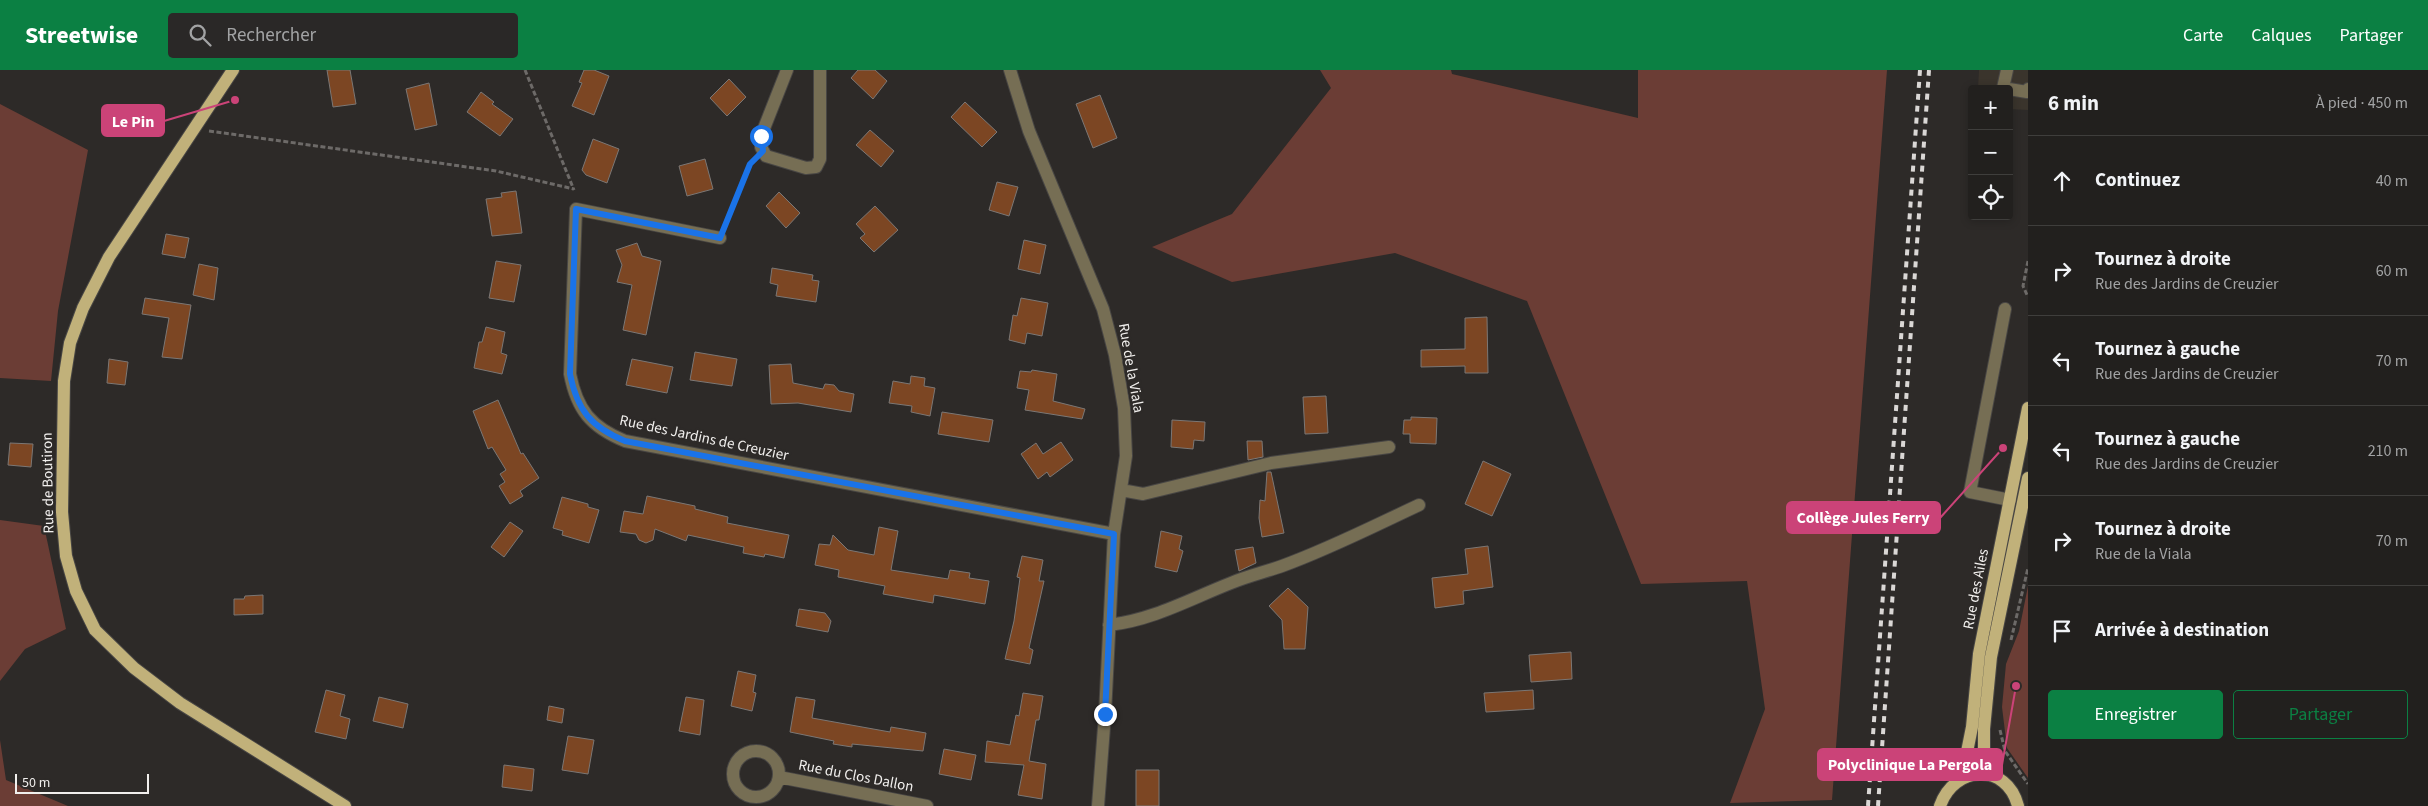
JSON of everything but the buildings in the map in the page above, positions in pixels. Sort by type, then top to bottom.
[{"type":"main road","name":"Rue de Boutiron","points":[[233,70],[109,257],[83,308],[70,343],[64,381],[62,512],[66,556],[76,592],[95,630],[134,668],[180,703],[345,806]]},
{"type":"main road","name":"Rue des Ailes","points":[[1962,777],[1972,727],[1980,654],[2028,408]]},
{"type":"main road","name":"Rue des Ailes","points":[[1984,774],[1984,729],[1991,656],[2023,529],[2028,478]]},
{"type":"main road","points":[[1940,806],[1944,795],[1962,777],[1984,774],[2004,782],[2019,804]]},
{"type":"street","points":[[787,70],[761,136],[763,151],[766,156],[806,168],[816,167],[820,159],[820,70]]},
{"type":"street","points":[[2004,85],[2006,70]]},
{"type":"street","name":"Rue de la Viala","points":[[1007,71],[1029,131],[1103,309],[1115,355],[1124,408],[1126,456],[1114,534],[1105,714],[1098,806]]},
{"type":"street","points":[[2013,90],[2027,92],[2028,89]]},
{"type":"street","points":[[576,209],[720,238]]},
{"type":"street","name":"Rue des Jardins de Creuzier","points":[[576,209],[570,374],[574,396],[586,415],[604,432],[625,441],[1114,534]]},
{"type":"street","points":[[2005,309],[1970,492],[2010,500]]},
{"type":"street","points":[[1120,490],[1143,494],[1271,463],[1389,447]]},
{"type":"street","points":[[1108,625],[1131,621],[1170,610],[1232,582],[1283,565],[1344,540],[1419,505]]},
{"type":"street","name":"Rue du Clos Dallon","points":[[779,777],[927,806]]},
{"type":"path","points":[[524,70],[574,189],[576,209]]},
{"type":"path","points":[[194,129],[478,168],[574,189]]},
{"type":"path","points":[[720,238],[750,164],[763,151]]},
{"type":"path","points":[[2028,261],[2023,286],[2028,297]]},
{"type":"path","points":[[2010,644],[2015,631],[2028,568]]},
{"type":"path","points":[[2000,726],[2005,751],[2028,784]]},
{"type":"shaded area","points":[[1320,70],[1451,70],[1452,74],[1638,118],[1638,70],[1887,70],[1832,800],[1730,803],[1765,709],[1747,581],[1641,584],[1527,301],[1395,253],[1232,282],[1152,247],[1232,214],[1331,88]]},
{"type":"shaded area","points":[[1979,70],[2028,70],[2028,110],[2013,109],[2013,85],[1978,85]]},
{"type":"shaded area","points":[[0,104],[88,150],[58,311],[51,381],[0,378]]},
{"type":"shaded area","points":[[0,520],[44,526],[66,629],[25,649],[0,681]]},
{"type":"shaded area","points":[[2028,586],[2028,778],[2007,748],[2002,707],[2006,664],[2019,631]]},
{"type":"shaded area","points":[[0,740],[6,780],[68,806],[0,806]]},
{"type":"railway","points":[[1868,806],[1920,70]]},
{"type":"railway","points":[[1878,806],[1929,70]]},
{"type":"place","name":"Le Pin","points":[[235,100]]},
{"type":"place","name":"Collège Jules Ferry","points":[[2003,448]]},
{"type":"place","name":"Polyclinique La Pergola","points":[[2016,686]]},
{"type":"route","points":[[761,136],[763,151],[750,164],[720,238],[576,209],[570,374],[574,396],[586,415],[604,432],[625,441],[1114,534],[1105,714]]}]
